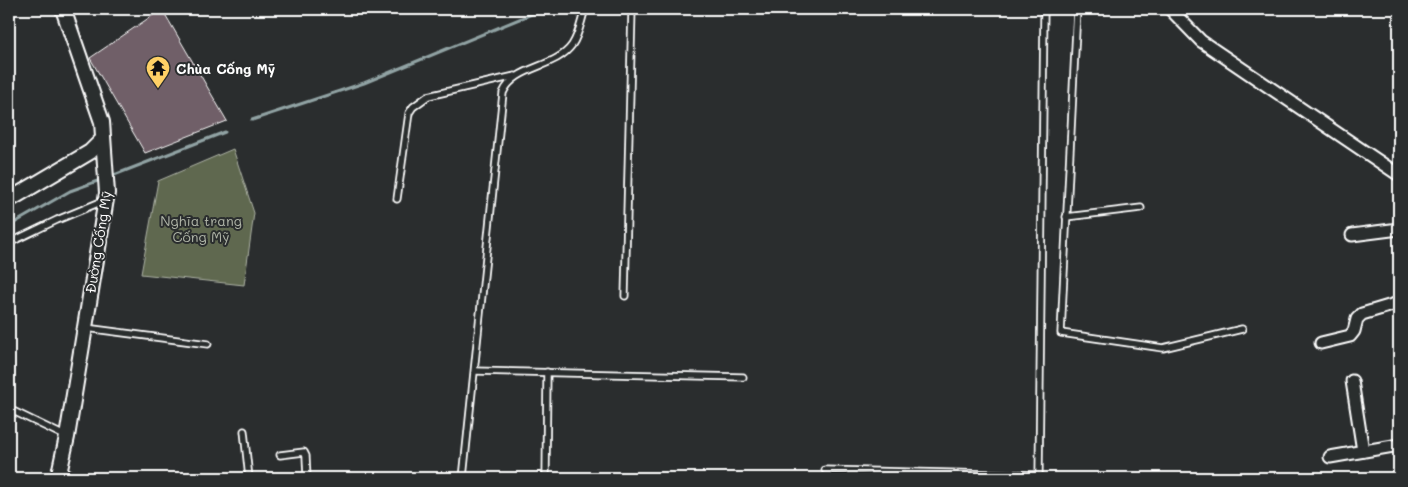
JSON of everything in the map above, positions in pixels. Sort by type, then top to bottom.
[{"type":"street","name":"Đường Cống Mỹ","points":[[59,475],[67,437],[106,197],[106,160],[102,122],[63,9]]},
{"type":"street","points":[[1170,9],[1200,40],[1399,174]]},
{"type":"street","points":[[9,200],[90,152],[103,139]]},
{"type":"street","points":[[1352,235],[1399,229]]},
{"type":"street","points":[[1321,344],[1350,336],[1354,331],[1357,319],[1362,314],[1399,303]]},
{"type":"street","points":[[1352,381],[1363,451]]},
{"type":"street","points":[[1330,457],[1399,445]]},
{"type":"lane","points":[[397,199],[409,114],[413,107],[428,96],[520,75],[556,59],[571,46],[576,38],[584,9]]},
{"type":"lane","points":[[625,296],[632,9]]},
{"type":"lane","points":[[825,470],[1039,475],[1044,9]]},
{"type":"lane","points":[[1076,9],[1061,332],[1163,348],[1242,329]]},
{"type":"lane","points":[[463,478],[503,93],[506,86],[520,75]]},
{"type":"lane","points":[[9,243],[106,197]]},
{"type":"lane","points":[[1066,217],[1141,208]]},
{"type":"lane","points":[[84,328],[208,344]]},
{"type":"lane","points":[[475,371],[742,377]]},
{"type":"lane","points":[[546,478],[547,372]]},
{"type":"lane","points":[[9,409],[67,437]]},
{"type":"lane","points":[[244,431],[249,478]]},
{"type":"lane","points":[[280,455],[304,452],[306,456],[307,478]]},
{"type":"lane","points":[[59,475],[88,478]]},
{"type":"green space","name":"Nghĩa trang Cống Mỹ","points":[[233,149],[254,213],[244,285],[141,274],[158,181]]},
{"type":"building","name":"Chùa Cống Mỹ","points":[[162,9],[227,121],[145,153],[90,58]]},
{"type":"waterway","points":[[252,120],[364,83],[534,13]]},
{"type":"waterway","points":[[109,177],[225,132]]},
{"type":"waterway","points":[[9,226],[70,191],[103,179]]},
{"type":"place","name":"Chùa Cống Mỹ","points":[[158,89]]}]
